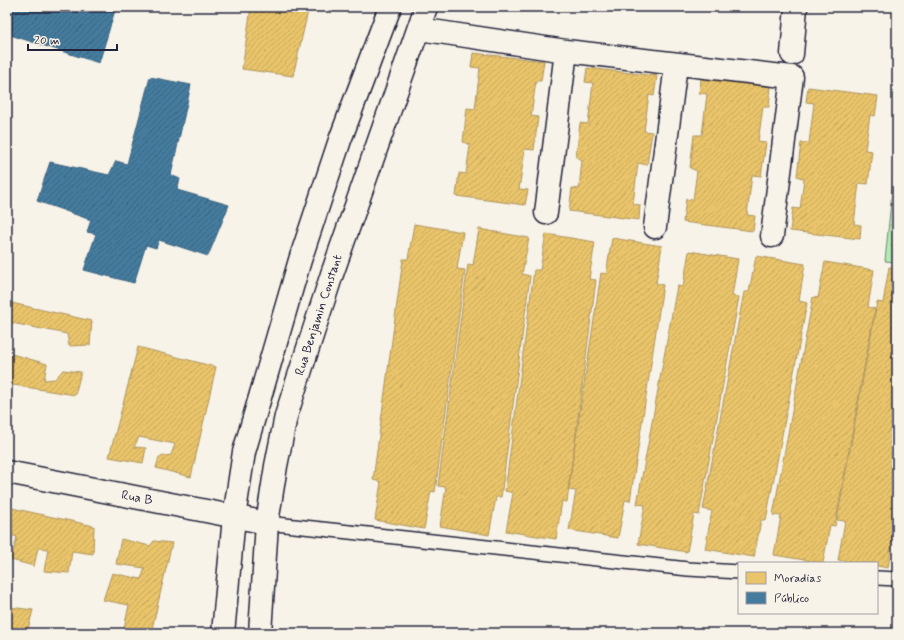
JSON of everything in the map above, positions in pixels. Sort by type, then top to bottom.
[{"type":"main road","points":[[223,633],[234,518],[244,452],[300,260],[340,140],[390,7]]},
{"type":"main road","name":"Rua Benjamin Constant","points":[[260,633],[267,523],[286,416],[332,274],[426,7]]},
{"type":"main road","points":[[792,54],[796,7]]},
{"type":"main road","points":[[419,29],[566,52],[792,77],[772,236]]},
{"type":"main road","points":[[546,212],[566,52]]},
{"type":"main road","points":[[655,227],[676,65]]},
{"type":"main road","name":"Rua B","points":[[7,472],[234,518],[267,523]]},
{"type":"lane","points":[[267,523],[688,570],[738,572]]},
{"type":"lane","points":[[878,578],[897,579]]},
{"type":"green space","points":[[897,142],[897,262],[885,261]]},
{"type":"building: Moradias","points":[[251,7],[309,7],[293,76],[242,69]]},
{"type":"building: Moradias","points":[[473,53],[544,61],[541,81],[536,81],[531,116],[538,117],[534,150],[525,149],[519,189],[528,190],[525,205],[456,196],[459,173],[466,174],[470,145],[463,142],[467,108],[475,109],[480,68],[471,67]]},
{"type":"building: Moradias","points":[[587,68],[657,76],[654,96],[649,95],[644,131],[652,132],[647,165],[638,163],[633,204],[640,205],[639,220],[569,211],[572,188],[579,189],[582,160],[576,157],[580,123],[588,124],[593,83],[585,82]]},
{"type":"building: Moradias","points":[[701,79],[771,87],[769,107],[763,107],[758,142],[766,143],[761,176],[752,175],[747,215],[755,216],[753,231],[683,222],[686,199],[693,200],[697,171],[690,168],[694,135],[702,135],[707,94],[699,93]]},
{"type":"building: Moradias","points":[[808,87],[878,96],[875,116],[870,115],[865,150],[872,151],[868,184],[859,183],[854,224],[861,225],[860,239],[790,231],[793,208],[800,209],[804,179],[797,176],[801,143],[809,143],[814,103],[806,102]]},
{"type":"building: Moradias","points":[[414,224],[463,232],[457,269],[465,270],[435,492],[431,491],[424,529],[375,520],[381,482],[373,480],[403,259],[408,259]]},
{"type":"building: Moradias","points":[[479,229],[529,238],[522,274],[530,276],[501,497],[496,497],[489,535],[440,526],[446,487],[438,486],[468,264],[473,265]]},
{"type":"building: Moradias","points":[[546,234],[595,242],[589,279],[596,280],[567,502],[562,501],[556,539],[506,531],[513,493],[505,491],[534,270],[540,270]]},
{"type":"building: Moradias","points":[[612,238],[662,246],[656,283],[663,285],[630,501],[625,500],[618,538],[569,530],[576,491],[568,490],[601,273],[606,274]]},
{"type":"building: Moradias","points":[[689,251],[738,259],[732,296],[739,297],[699,515],[694,514],[687,552],[638,544],[645,505],[637,504],[677,286],[683,287]]},
{"type":"building: Moradias","points":[[756,256],[805,264],[799,301],[807,303],[766,520],[761,520],[754,557],[705,549],[712,511],[703,509],[744,292],[749,292]]},
{"type":"building: Moradias","points":[[825,262],[874,270],[868,307],[875,309],[835,526],[830,525],[823,562],[774,555],[781,516],[773,515],[813,297],[818,298]]},
{"type":"building: Moradias","points":[[889,267],[897,268],[897,531],[894,530],[888,568],[878,566],[878,562],[851,562],[838,560],[845,521],[837,520],[877,302],[883,303]]},
{"type":"building: Moradias","points":[[7,302],[92,321],[90,345],[69,346],[67,334],[7,322]]},
{"type":"building: Moradias","points":[[138,347],[216,367],[191,477],[156,468],[159,457],[171,455],[175,444],[139,437],[134,447],[146,448],[143,463],[109,457]]},
{"type":"building: Moradias","points":[[12,354],[47,364],[44,380],[55,379],[63,370],[81,372],[75,395],[7,384],[7,362]]},
{"type":"building: Moradias","points":[[7,507],[94,526],[93,554],[72,551],[69,573],[44,571],[48,549],[38,548],[34,566],[11,560],[17,537],[7,534]]},
{"type":"building: Moradias","points":[[121,539],[150,546],[154,541],[172,543],[151,633],[123,633],[129,605],[103,600],[112,573],[141,579],[145,568],[116,564]]},
{"type":"building: Moradias","points":[[7,585],[11,586],[10,607],[33,610],[27,633],[8,629],[7,633]]},
{"type":"building: Moradias","points":[[98,630],[112,633],[97,633]]},
{"type":"building: Público","points":[[7,7],[116,7],[99,63],[7,34]]},
{"type":"building: Público","points":[[150,77],[191,85],[171,175],[180,179],[177,190],[229,205],[208,256],[159,240],[156,248],[146,245],[134,283],[84,270],[96,234],[87,232],[91,220],[37,201],[50,162],[109,175],[116,161],[127,164]]}]
